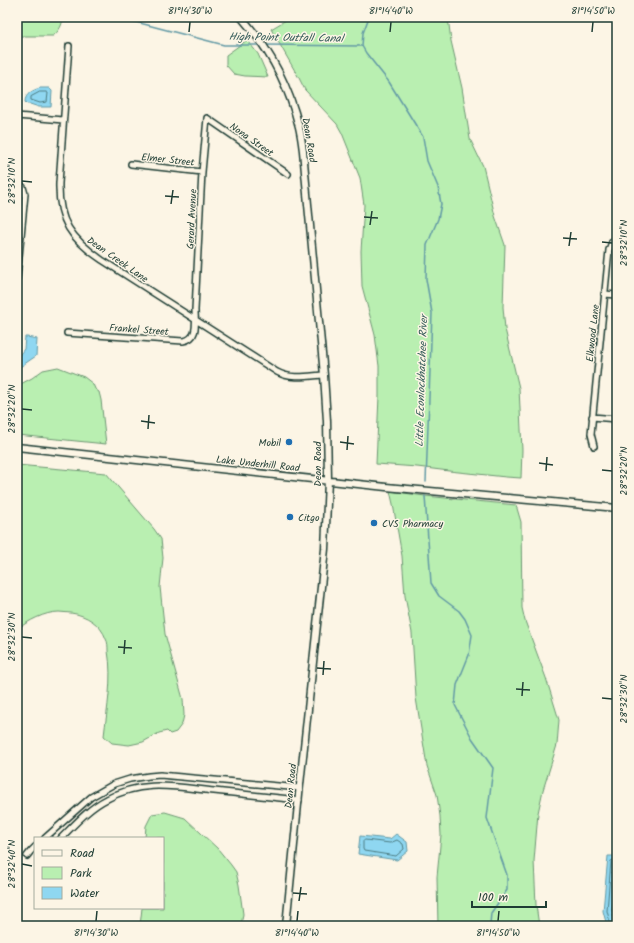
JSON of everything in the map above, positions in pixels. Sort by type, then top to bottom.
[{"type":"street","name":"Dean Road","points":[[242,18],[274,63],[283,81],[292,104],[304,151],[327,421],[328,480],[325,549],[286,926]]},
{"type":"street","name":"Dean Creek Lane","points":[[69,46],[59,196],[63,215],[72,234],[94,255],[269,368],[288,377],[324,375]]},
{"type":"street","points":[[17,116],[64,120]]},
{"type":"street","name":"Gerard Avenue","points":[[195,320],[202,172],[207,118]]},
{"type":"street","name":"Nona Street","points":[[207,118],[288,174]]},
{"type":"street","name":"Elmer Street","points":[[131,164],[202,172]]},
{"type":"street","points":[[17,182],[23,187],[25,194],[17,278]]},
{"type":"street","name":"Elkwood Lane","points":[[594,446],[591,435],[592,417],[604,294],[610,244],[617,237]]},
{"type":"street","points":[[604,294],[617,295]]},
{"type":"street","name":"Frankel Street","points":[[67,333],[186,341],[195,332],[195,320]]},
{"type":"street","points":[[592,417],[617,420]]},
{"type":"street","name":"Lake Underhill Road","points":[[17,447],[386,487],[617,508]]},
{"type":"street","points":[[46,837],[91,797],[114,784],[130,779],[160,775],[300,788]]},
{"type":"street","points":[[61,837],[91,809],[107,798],[124,791],[140,787],[157,785],[299,800]]},
{"type":"street","points":[[34,848],[27,856],[34,854]]},
{"type":"green space","points":[[17,17],[62,17],[62,22],[60,28],[53,36],[17,36]]},
{"type":"green space","points":[[291,17],[447,17],[462,88],[470,139],[483,166],[495,216],[505,245],[503,307],[505,329],[519,388],[522,450],[521,478],[376,464],[379,366],[375,335],[362,286],[361,251],[364,205],[360,178],[337,124],[305,90],[271,29]]},
{"type":"green space","points":[[247,40],[258,54],[268,77],[234,74],[226,65],[226,55]]},
{"type":"green space","points":[[58,367],[84,377],[93,384],[95,389],[99,392],[106,444],[17,435],[17,386],[43,370]]},
{"type":"green space","points":[[17,465],[106,473],[161,539],[163,558],[160,587],[165,634],[183,699],[184,715],[182,724],[176,732],[170,734],[167,731],[159,733],[143,742],[129,745],[112,743],[104,736],[110,683],[108,645],[101,629],[92,621],[77,614],[53,612],[37,618],[17,629]]},
{"type":"green space","points":[[390,491],[516,505],[521,522],[522,608],[525,621],[546,678],[559,720],[557,745],[543,790],[538,813],[534,861],[536,905],[539,926],[438,926],[437,877],[441,835],[440,816],[437,795],[427,766],[416,698],[412,633],[405,596],[402,556]]},
{"type":"green space","points":[[165,812],[185,818],[218,849],[231,865],[236,872],[239,885],[243,914],[241,926],[140,926],[142,909],[164,909],[164,837],[145,837],[146,826],[152,814]]},
{"type":"water","points":[[40,88],[49,88],[52,91],[51,107],[39,107],[27,104],[25,102],[26,97],[32,91]]},
{"type":"water","points":[[25,337],[37,339],[36,356],[17,369],[17,358],[24,349]]},
{"type":"water","points":[[396,834],[407,842],[408,851],[397,860],[358,854],[360,836],[390,839]]},
{"type":"water","points":[[608,856],[617,856],[617,926],[607,926],[603,911]]},
{"type":"waterway","name":"High Point Outfall Canal","points":[[117,17],[224,45],[260,45]]},
{"type":"waterway","name":"Little Econlockhatchee River","points":[[369,17],[363,33],[362,46],[389,82],[423,137],[427,161],[438,187],[441,204],[438,219],[427,245],[426,279],[432,313],[426,482]]},
{"type":"waterway","name":"High Point Outfall Canal","points":[[265,45],[362,46]]},
{"type":"waterway","name":"Little Econlockhatchee River","points":[[425,496],[431,583],[439,596],[459,611],[465,619],[472,635],[469,655],[457,685],[455,705],[472,738],[493,768],[487,818],[507,875],[507,890],[491,913],[491,926]]},
{"type":"place","name":"Mobil","points":[[289,442]]},
{"type":"place","name":"Citgo","points":[[290,517]]},
{"type":"place","name":"CVS Pharmacy","points":[[374,523]]}]
